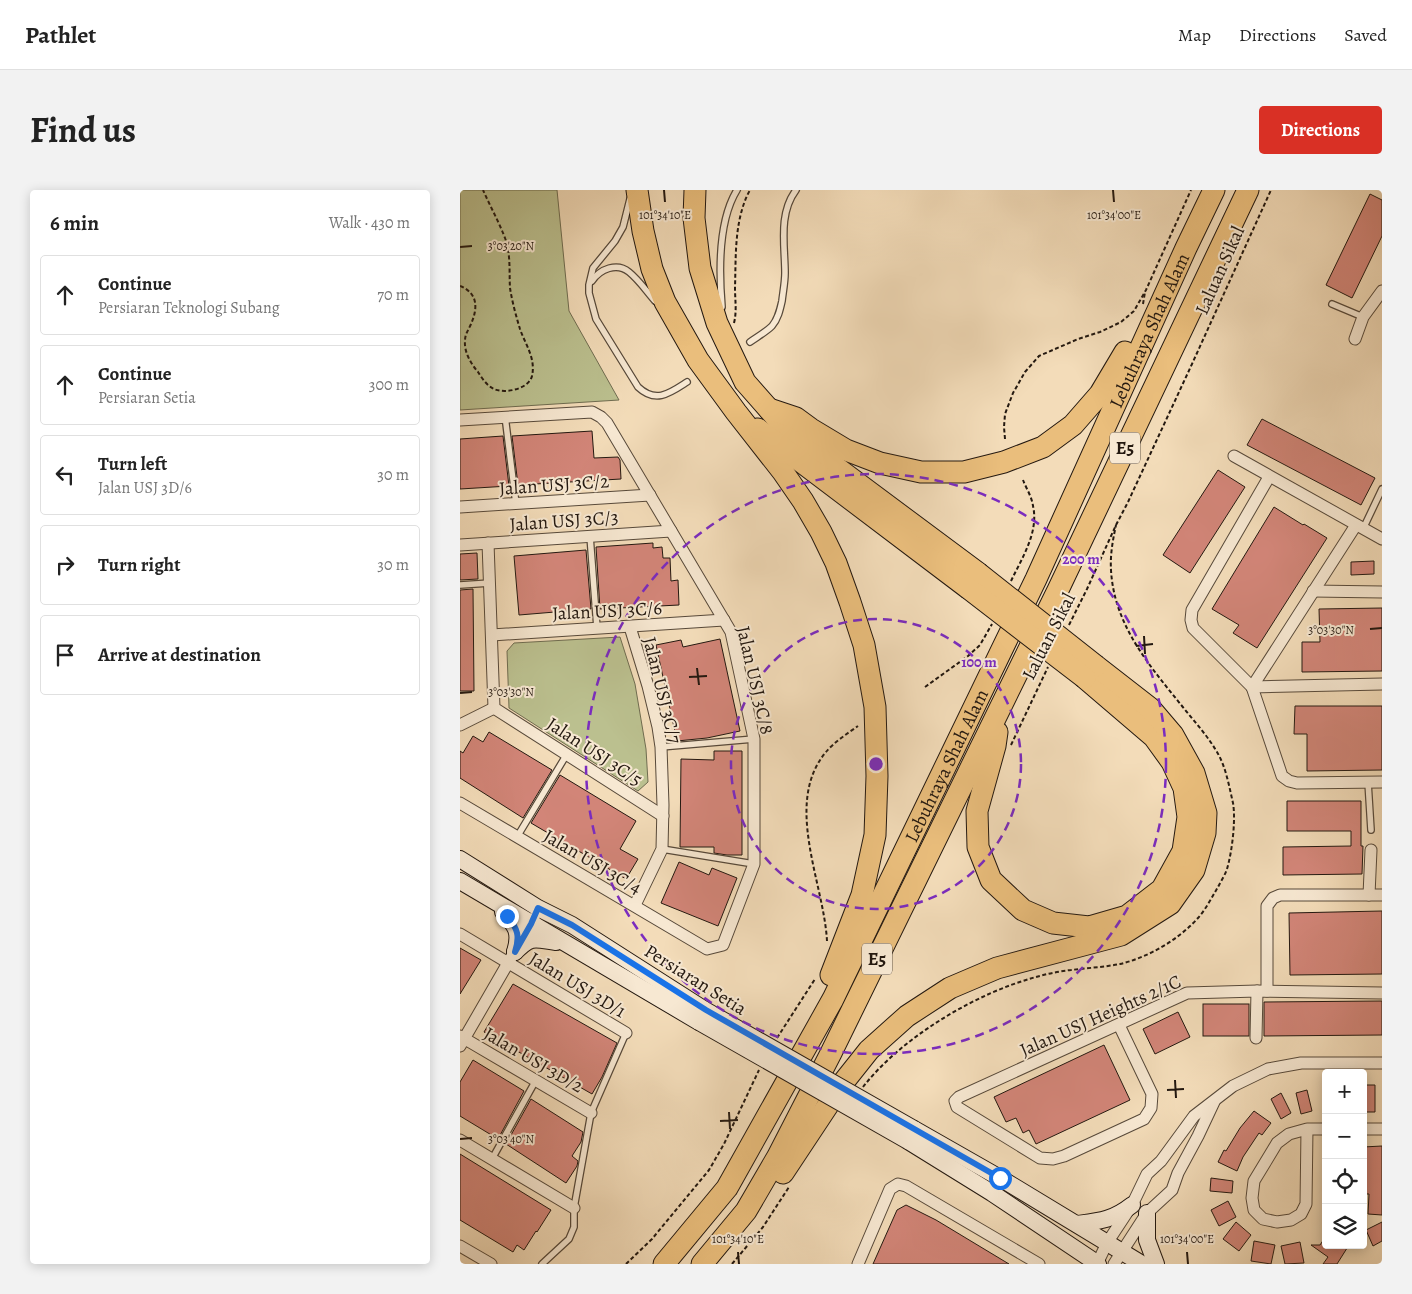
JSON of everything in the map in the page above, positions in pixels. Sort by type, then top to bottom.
[{"type":"highway","points":[[637,190],[643,232],[652,269],[665,302],[698,360],[803,501],[836,563],[864,644],[875,707],[878,776],[875,835],[862,895],[824,992],[802,1055]]},
{"type":"highway","points":[[696,190],[694,218],[700,268],[717,323],[727,328],[745,382],[790,433],[1091,672],[1150,708],[1173,735],[1194,773],[1206,813],[1205,833],[1194,870],[1170,904],[1122,934],[997,968],[950,988],[907,1016],[869,1050],[842,1084],[782,1174],[746,1211]]},
{"type":"highway","name":"Lebuhraya Shah Alam","points":[[664,1264],[727,1188],[802,1055],[846,972],[1036,580],[1214,190]]},
{"type":"highway","name":"Lebuhraya Shah Alam","points":[[702,1264],[746,1211],[778,1156],[831,1054],[1062,581],[1248,190]]},
{"type":"highway","points":[[769,409],[796,418],[846,450],[880,463],[921,472],[964,472],[1004,462],[1043,447],[1073,425],[1100,394],[1121,360],[1161,284],[1186,248]]},
{"type":"highway","points":[[736,412],[973,580]]},
{"type":"highway","points":[[1002,704],[995,746],[977,811],[978,847],[990,880],[1024,910],[1053,923],[1089,927],[1127,916],[1162,889],[1183,852],[1188,817],[1184,788],[1172,762],[1154,737],[1091,672]]},
{"type":"main road","name":"Persiaran Setia","points":[[460,859],[538,908],[572,925],[702,1016]]},
{"type":"main road","name":"Persiaran Setia","points":[[460,880],[531,924],[702,1016],[911,1135]]},
{"type":"main road","points":[[490,899],[517,929],[518,937],[512,957]]},
{"type":"main road","points":[[512,957],[523,944],[532,939],[564,942]]},
{"type":"main road","points":[[911,1135],[992,1173],[1107,1243],[1118,1258],[1142,1264]]},
{"type":"main road","points":[[911,1135],[992,1193],[1074,1247],[1094,1264]]},
{"type":"main road","points":[[1077,1224],[1108,1220],[1132,1205]]},
{"type":"main road","points":[[1147,1213],[1147,1240],[1156,1264]]},
{"type":"street","points":[[1354,339],[1363,317],[1382,292]]},
{"type":"street","name":"Jalan USJ 3C/8","points":[[505,416],[592,412],[601,417],[607,423],[730,632],[754,738],[754,864],[723,944],[707,949]]},
{"type":"street","points":[[460,420],[505,416]]},
{"type":"street","points":[[1234,456],[1382,539]]},
{"type":"street","points":[[1269,476],[1192,610],[1191,620],[1193,628],[1252,687],[1282,776],[1289,781],[1297,783],[1382,782]]},
{"type":"street","name":"Jalan USJ 3C/2","points":[[460,508],[650,495]]},
{"type":"street","points":[[1252,687],[1313,591],[1360,527]]},
{"type":"street","name":"Jalan USJ 3C/3","points":[[460,545],[671,531]]},
{"type":"street","points":[[460,725],[494,708],[488,543]]},
{"type":"street","points":[[1313,591],[1382,592]]},
{"type":"street","name":"Jalan USJ 3C/6","points":[[492,634],[724,620]]},
{"type":"street","name":"Jalan USJ 3C/7","points":[[630,627],[648,686],[661,747],[663,816],[662,849],[635,905]]},
{"type":"street","points":[[1252,687],[1382,684]]},
{"type":"street","name":"Jalan USJ 3C/5","points":[[494,708],[663,816]]},
{"type":"street","name":"Jalan USJ 3C/4","points":[[460,803],[707,949]]},
{"type":"street","points":[[1369,895],[1371,850]]},
{"type":"street","points":[[1256,1038],[1262,991],[1267,906],[1273,898],[1280,895],[1382,895]]},
{"type":"street","points":[[462,1040],[531,924],[538,908]]},
{"type":"street","name":"Jalan USJ 3D/1","points":[[460,934],[512,957],[626,1034]]},
{"type":"street","name":"Jalan USJ Heights 2/1C","points":[[1118,1024],[1152,1094],[1151,1108],[1144,1120],[1053,1159],[1040,1158],[957,1106],[955,1101],[958,1097],[1118,1024],[1187,993],[1262,991],[1382,992]]},
{"type":"street","name":"Jalan USJ 3D/2","points":[[462,1040],[591,1112]]},
{"type":"street","points":[[1094,1264],[1132,1205],[1147,1174],[1161,1160],[1194,1116],[1233,1086],[1268,1069],[1301,1063],[1382,1062]]},
{"type":"street","points":[[1118,1258],[1147,1213],[1172,1190],[1178,1173],[1216,1098]]},
{"type":"street","points":[[1307,1129],[1306,1204],[1301,1214],[1291,1220],[1277,1222],[1263,1219],[1254,1210],[1252,1198],[1254,1181],[1277,1143],[1289,1134],[1307,1129],[1322,1129]]},
{"type":"street","points":[[1367,1129],[1382,1129]]},
{"type":"street","points":[[460,1140],[574,1208]]},
{"type":"street","points":[[858,1264],[890,1189],[898,1184],[906,1186],[1039,1264]]},
{"type":"street","points":[[460,1246],[491,1264]]},
{"type":"lane","points":[[633,190],[623,227],[615,241],[594,268],[589,285],[589,293],[596,319],[638,387],[645,394],[652,396],[670,393],[687,382]]},
{"type":"lane","points":[[722,310],[720,281],[724,228],[730,202],[737,190]]},
{"type":"lane","points":[[750,342],[772,326],[777,319],[785,276],[785,216],[788,204],[796,190]]},
{"type":"lane","points":[[589,285],[600,271],[608,267],[620,267],[629,271],[657,304]]},
{"type":"lane","points":[[1332,304],[1363,317]]},
{"type":"lane","points":[[663,310],[680,330]]},
{"type":"lane","points":[[505,416],[516,504]]},
{"type":"lane","points":[[1360,527],[1382,489]]},
{"type":"lane","points":[[590,536],[597,628]]},
{"type":"lane","points":[[460,585],[490,583]]},
{"type":"lane","points":[[661,747],[754,738]]},
{"type":"lane","points":[[517,837],[567,754]]},
{"type":"lane","points":[[1368,782],[1371,830]]},
{"type":"lane","points":[[662,849],[754,864]]},
{"type":"lane","points":[[542,1264],[569,1239],[574,1227],[574,1208],[591,1112],[626,1034]]},
{"type":"lane","points":[[492,1159],[536,1080]]},
{"type":"path","points":[[460,286],[468,289],[476,303],[464,344],[474,368],[494,389],[523,388],[529,384],[532,376],[533,365],[530,350],[520,330],[512,297],[506,240],[483,190]]},
{"type":"path","points":[[727,328],[736,304],[738,226],[750,190]]},
{"type":"path","points":[[1005,439],[1005,414],[1012,393],[1025,372],[1039,356],[1078,339],[1100,332],[1121,322],[1134,311],[1146,290],[1191,190]]},
{"type":"path","name":"Laluan Sikal","points":[[1066,631],[1088,589],[1116,524],[1172,407],[1271,190]]},
{"type":"path","name":"Laluan Sikal","points":[[1010,748],[1049,664]]},
{"type":"path","points":[[827,949],[822,907],[807,833],[807,795],[813,772],[826,752],[858,726]]},
{"type":"path","points":[[774,1043],[815,979]]},
{"type":"path","points":[[626,1264],[652,1239],[709,1170],[724,1144],[760,1067]]},
{"type":"green space","points":[[460,190],[557,190],[569,311],[619,400],[460,410]]},
{"type":"green space","points":[[620,637],[635,684],[646,749],[648,782],[638,791],[509,708],[507,651],[514,643]]},
{"type":"building","points":[[1370,194],[1382,200],[1382,236],[1352,298],[1326,285]]},
{"type":"building","points":[[1262,419],[1375,478],[1361,505],[1247,445]]},
{"type":"building","points":[[592,431],[594,458],[618,457],[620,460],[621,479],[518,485],[512,436]]},
{"type":"building","points":[[503,436],[509,486],[460,489],[460,439]]},
{"type":"building","points":[[1218,470],[1245,487],[1190,573],[1163,555]]},
{"type":"building","points":[[1274,507],[1327,538],[1257,648],[1233,633],[1239,625],[1212,609]]},
{"type":"building","points":[[653,543],[653,548],[662,547],[663,558],[670,558],[671,581],[678,580],[679,605],[600,609],[596,547]]},
{"type":"building","points":[[586,550],[591,609],[519,615],[514,556]]},
{"type":"building","points":[[477,553],[478,579],[460,580],[460,554]]},
{"type":"building","points":[[1374,561],[1374,574],[1351,575],[1351,562]]},
{"type":"building","points":[[473,589],[474,691],[460,691],[460,590]]},
{"type":"building","points":[[1382,608],[1382,671],[1302,672],[1302,642],[1320,642],[1319,609]]},
{"type":"building","points":[[720,639],[740,731],[707,738],[677,741],[656,645],[681,640],[683,647]]},
{"type":"building","points":[[1295,706],[1382,706],[1382,770],[1307,771],[1307,734],[1294,734]]},
{"type":"building","points":[[489,732],[552,770],[523,818],[460,778],[460,751],[463,753],[473,736],[483,742]]},
{"type":"building","points":[[714,751],[742,751],[742,855],[714,853],[714,847],[680,847],[681,759],[714,760]]},
{"type":"building","points":[[560,775],[636,821],[620,849],[638,859],[626,879],[531,823]]},
{"type":"building","points":[[1287,801],[1361,801],[1362,874],[1283,875],[1283,847],[1351,846],[1351,831],[1287,831]]},
{"type":"building","points":[[679,862],[709,875],[712,868],[737,878],[718,926],[661,903]]},
{"type":"building","points":[[1382,911],[1382,974],[1290,975],[1289,913]]},
{"type":"building","points":[[460,948],[481,960],[460,994]]},
{"type":"building","points":[[513,984],[617,1043],[592,1094],[484,1032]]},
{"type":"building","points":[[1382,1001],[1382,1035],[1264,1036],[1264,1002]]},
{"type":"building","points":[[1203,1004],[1249,1004],[1249,1036],[1203,1036]]},
{"type":"building","points":[[1178,1012],[1190,1037],[1155,1054],[1143,1029]]},
{"type":"building","points":[[1104,1045],[1130,1100],[1036,1144],[1029,1130],[1023,1133],[1016,1118],[1006,1122],[994,1097]]},
{"type":"building","points":[[473,1060],[524,1091],[498,1139],[460,1116],[460,1082]]},
{"type":"building","points":[[1367,1085],[1375,1085],[1375,1112],[1367,1112]]},
{"type":"building","points":[[1307,1090],[1312,1111],[1301,1114],[1296,1093]]},
{"type":"building","points":[[1281,1093],[1291,1113],[1281,1119],[1271,1099]]},
{"type":"building","points":[[531,1099],[583,1132],[581,1142],[572,1156],[578,1161],[577,1166],[566,1183],[506,1144]]},
{"type":"building","points":[[1254,1111],[1271,1123],[1262,1135],[1259,1133],[1243,1157],[1237,1171],[1218,1162],[1224,1150],[1226,1151],[1240,1128]]},
{"type":"building","points":[[1382,1146],[1382,1215],[1368,1214],[1367,1147]]},
{"type":"building","points":[[460,1154],[551,1210],[524,1250],[517,1245],[513,1252],[460,1220]]},
{"type":"building","points":[[1211,1178],[1233,1181],[1232,1193],[1210,1191]]},
{"type":"building","points":[[1228,1201],[1236,1217],[1219,1226],[1211,1210]]},
{"type":"building","points":[[906,1205],[936,1220],[1009,1264],[873,1264],[897,1210]]},
{"type":"building","points":[[1236,1222],[1251,1235],[1239,1251],[1223,1239]]},
{"type":"building","points":[[1382,1222],[1382,1241],[1373,1246],[1367,1230]]},
{"type":"building","points":[[1254,1241],[1275,1245],[1271,1264],[1251,1261]]},
{"type":"building","points":[[1300,1242],[1304,1263],[1285,1264],[1281,1246]]},
{"type":"building","points":[[1322,1242],[1322,1249],[1346,1249],[1337,1264],[1323,1264],[1328,1257],[1311,1245],[1320,1245]]},
{"type":"route","points":[[507,916],[517,929],[518,937],[515,952],[538,908],[572,925],[706,1010],[1000,1178]]}]
